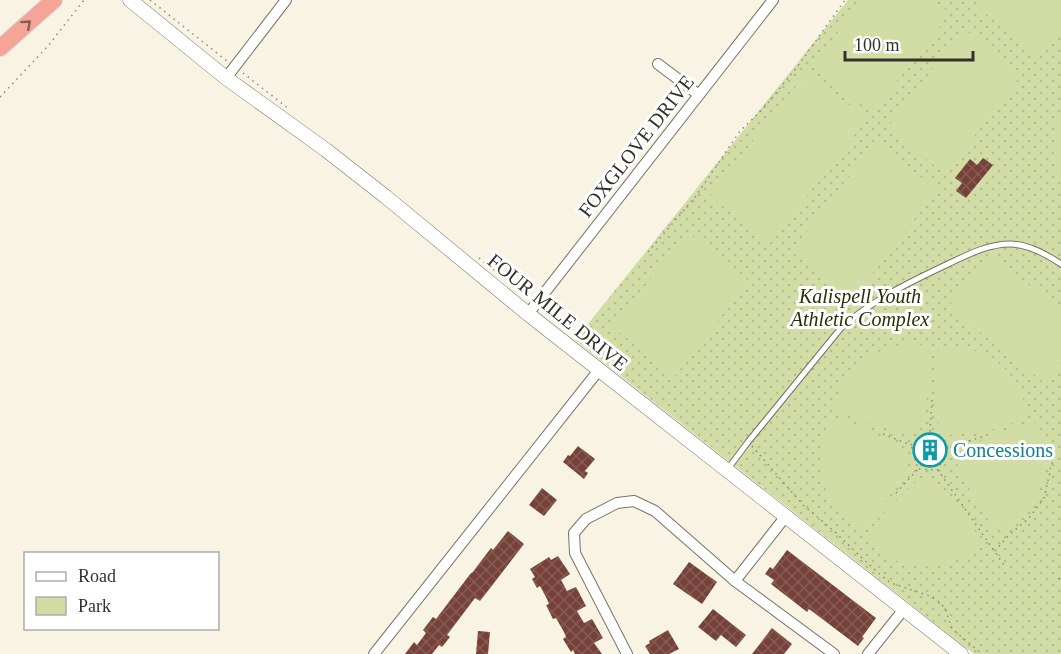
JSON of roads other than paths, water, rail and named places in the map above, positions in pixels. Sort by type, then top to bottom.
[{"type":"highway","points":[[0,48],[54,0]]},
{"type":"street","name":"FOUR MILE DRIVE","points":[[130,0],[226,78],[326,150],[386,197],[528,314],[961,654]]},
{"type":"street","points":[[226,78],[286,0]]},
{"type":"street","name":"FOXGLOVE DRIVE","points":[[528,314],[773,0]]},
{"type":"street","points":[[658,64],[699,95]]},
{"type":"street","points":[[374,654],[599,370]]},
{"type":"street","points":[[627,654],[575,553],[574,534],[586,519],[616,503],[634,501],[655,511],[735,581],[834,654]]},
{"type":"street","points":[[735,581],[786,516]]},
{"type":"street","points":[[868,654],[904,609]]},
{"type":"lane","points":[[728,470],[841,328],[864,309],[898,288],[992,246],[1010,244],[1026,247],[1045,254],[1061,264]]},
{"type":"place","name":"Concessions","points":[[930,450]]},
{"type":"park label","name":"Kalispell Youth Athletic Complex","points":[[860,308]]}]
